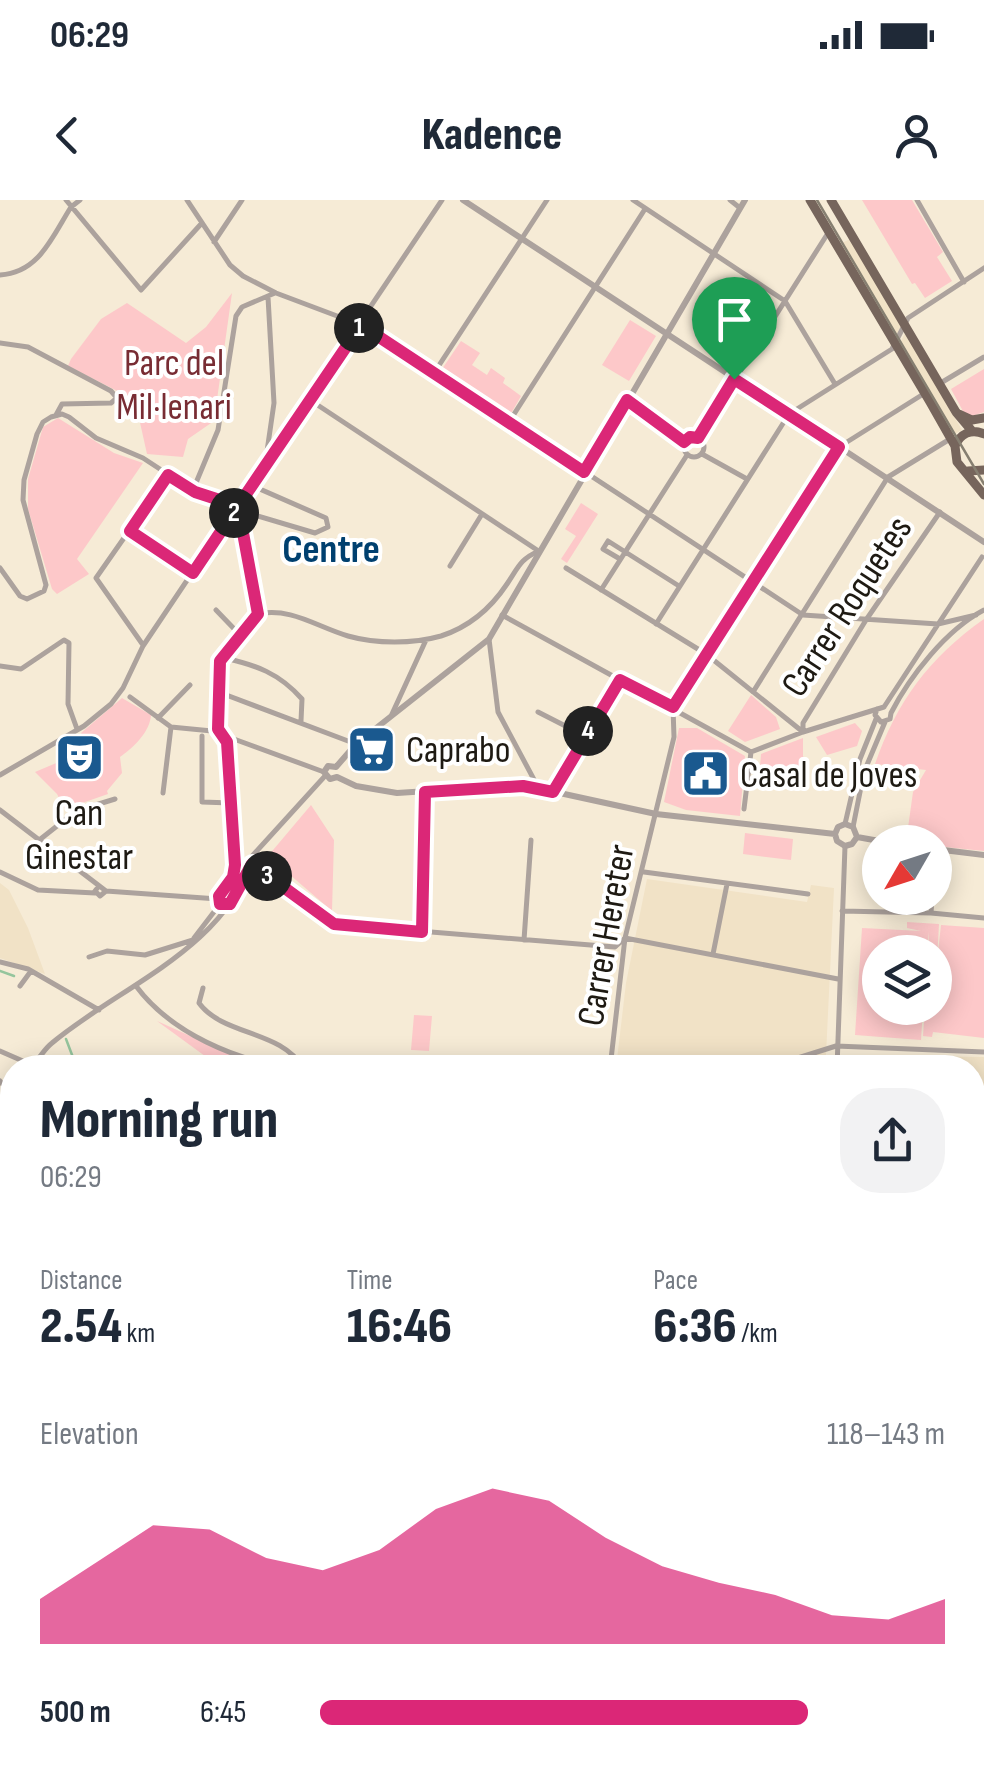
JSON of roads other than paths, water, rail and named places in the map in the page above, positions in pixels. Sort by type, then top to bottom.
[{"type":"main road","points":[[810,200],[925,393],[953,443],[958,462],[984,495]]},
{"type":"main road","points":[[831,200],[956,412],[980,432]]},
{"type":"main road","points":[[956,412],[966,419],[984,418]]},
{"type":"main road","points":[[953,443],[962,435],[980,432]]},
{"type":"main road","points":[[968,471],[984,470]]},
{"type":"street","points":[[66,200],[141,290],[202,223]]},
{"type":"street","points":[[0,276],[19,274],[36,262],[71,207],[80,200]]},
{"type":"street","points":[[188,200],[230,264],[244,276],[276,293],[361,325],[803,615],[938,624],[976,615]]},
{"type":"street","points":[[214,242],[242,200]]},
{"type":"street","points":[[0,775],[77,730],[118,696],[144,646],[240,509],[442,200]]},
{"type":"street","points":[[462,200],[984,542]]},
{"type":"street","points":[[434,373],[546,200]]},
{"type":"street","points":[[632,200],[785,302],[834,384]]},
{"type":"street","points":[[337,777],[336,766],[356,744],[489,640],[742,204],[730,200]]},
{"type":"street","points":[[917,200],[964,282]]},
{"type":"street","points":[[509,422],[646,208]]},
{"type":"street","points":[[698,438],[829,232]]},
{"type":"street","points":[[656,624],[789,414],[896,345],[903,322],[984,268]]},
{"type":"street","points":[[192,490],[218,430],[236,316],[242,307],[276,293]]},
{"type":"street","points":[[265,468],[274,403],[268,297]]},
{"type":"street","points":[[0,342],[28,348],[117,398],[111,403],[62,404],[56,415],[43,422],[37,434],[24,480],[23,500],[46,585],[44,591],[27,599],[20,596],[0,568]]},
{"type":"street","points":[[939,384],[984,358]]},
{"type":"street","points":[[673,707],[839,447],[925,393]]},
{"type":"street","points":[[310,400],[538,551]]},
{"type":"street","points":[[601,590],[687,455],[684,442],[627,400]]},
{"type":"street","points":[[56,415],[69,417],[96,438],[143,458],[192,490],[315,533],[328,527],[326,518],[253,486]]},
{"type":"street","points":[[684,442],[690,437],[698,438],[704,445],[702,454]]},
{"type":"street","points":[[753,692],[888,477],[953,443]]},
{"type":"street","points":[[702,454],[747,480]]},
{"type":"street","points":[[687,455],[694,458],[702,454]]},
{"type":"street","points":[[144,646],[96,578],[168,475]]},
{"type":"street","points":[[233,877],[227,742],[218,729],[218,667],[259,613],[240,509]]},
{"type":"street","name":"Carrer Roquetes","points":[[803,732],[803,722],[866,620],[940,512]]},
{"type":"street","points":[[450,566],[482,514]]},
{"type":"street","points":[[130,531],[193,573]]},
{"type":"street","points":[[620,559],[604,549],[608,541],[680,586]]},
{"type":"street","points":[[259,613],[284,612],[350,637],[426,640],[467,625],[488,608],[522,558],[538,551]]},
{"type":"street","points":[[862,838],[856,837],[849,826],[860,759],[876,719],[982,558]]},
{"type":"street","points":[[566,568],[706,654],[803,732]]},
{"type":"street","points":[[507,584],[518,586]]},
{"type":"street","points":[[216,610],[241,636]]},
{"type":"street","points":[[849,826],[864,772],[884,722],[890,719],[919,672],[954,632],[984,610]]},
{"type":"street","points":[[502,615],[751,752]]},
{"type":"street","points":[[0,666],[21,669],[64,640],[69,644],[68,704],[77,730]]},
{"type":"street","points":[[390,718],[426,640]]},
{"type":"street","points":[[489,640],[498,712],[539,789]]},
{"type":"street","points":[[224,658],[256,665],[292,687],[302,698],[301,721]]},
{"type":"street","points":[[553,792],[620,680]]},
{"type":"street","points":[[158,718],[190,684]]},
{"type":"street","points":[[221,693],[356,744]]},
{"type":"street","points":[[130,697],[171,728],[212,731],[330,779],[337,777],[346,783],[384,791],[523,786],[656,814],[835,834]]},
{"type":"street","name":"Carrer Hereter","points":[[611,1055],[624,938],[644,872],[676,728],[673,707]]},
{"type":"street","points":[[751,752],[881,708],[891,713]]},
{"type":"street","points":[[538,712],[585,736]]},
{"type":"street","points":[[876,719],[884,722]]},
{"type":"street","points":[[163,793],[171,728]]},
{"type":"street","points":[[202,736],[202,802],[231,804]]},
{"type":"street","points":[[744,809],[751,752]]},
{"type":"street","points":[[187,948],[233,877],[328,766],[336,766]]},
{"type":"street","points":[[422,932],[425,792]]},
{"type":"street","points":[[38,841],[76,811],[116,798]]},
{"type":"street","points":[[0,810],[103,896],[106,891],[231,902]]},
{"type":"street","points":[[835,834],[838,828],[849,826]]},
{"type":"street","points":[[835,834],[844,846],[852,844],[856,837]]},
{"type":"street","points":[[524,940],[531,840]]},
{"type":"street","points":[[836,1055],[844,846]]},
{"type":"street","points":[[952,851],[984,854]]},
{"type":"street","points":[[40,1055],[52,1042],[136,986],[212,927],[231,902],[254,856]]},
{"type":"street","points":[[252,864],[334,924],[615,947],[624,938],[838,978]]},
{"type":"street","points":[[0,872],[38,890],[97,889]]},
{"type":"street","points":[[644,872],[808,894]]},
{"type":"street","points":[[713,954],[726,884]]},
{"type":"street","points":[[224,893],[231,902]]},
{"type":"street","points":[[842,911],[862,911]]},
{"type":"street","points":[[952,915],[984,918]]},
{"type":"street","points":[[88,957],[107,950],[146,955],[193,940]]},
{"type":"street","points":[[0,962],[31,972],[98,1010]]},
{"type":"street","points":[[20,986],[31,972]]},
{"type":"street","points":[[136,986],[162,1014],[239,1055]]},
{"type":"street","points":[[203,988],[199,1003],[207,1014],[293,1055]]},
{"type":"street","points":[[807,1055],[836,1046],[984,1052]]},
{"type":"waterway","points":[[0,971],[14,976]]},
{"type":"waterway","points":[[66,1039],[72,1055]]},
{"type":"tram line","points":[[817,200],[984,484]]},
{"type":"place","name":"Caprabo","points":[[371,749]]},
{"type":"place","name":"Can Ginestar","points":[[79,758]]},
{"type":"place","name":"Casal de Joves","points":[[705,774]]},
{"type":"district","name":"Centre","points":[[331,548]]},
{"type":"park label","name":"Parc del Mil·lenari","points":[[174,384]]}]
